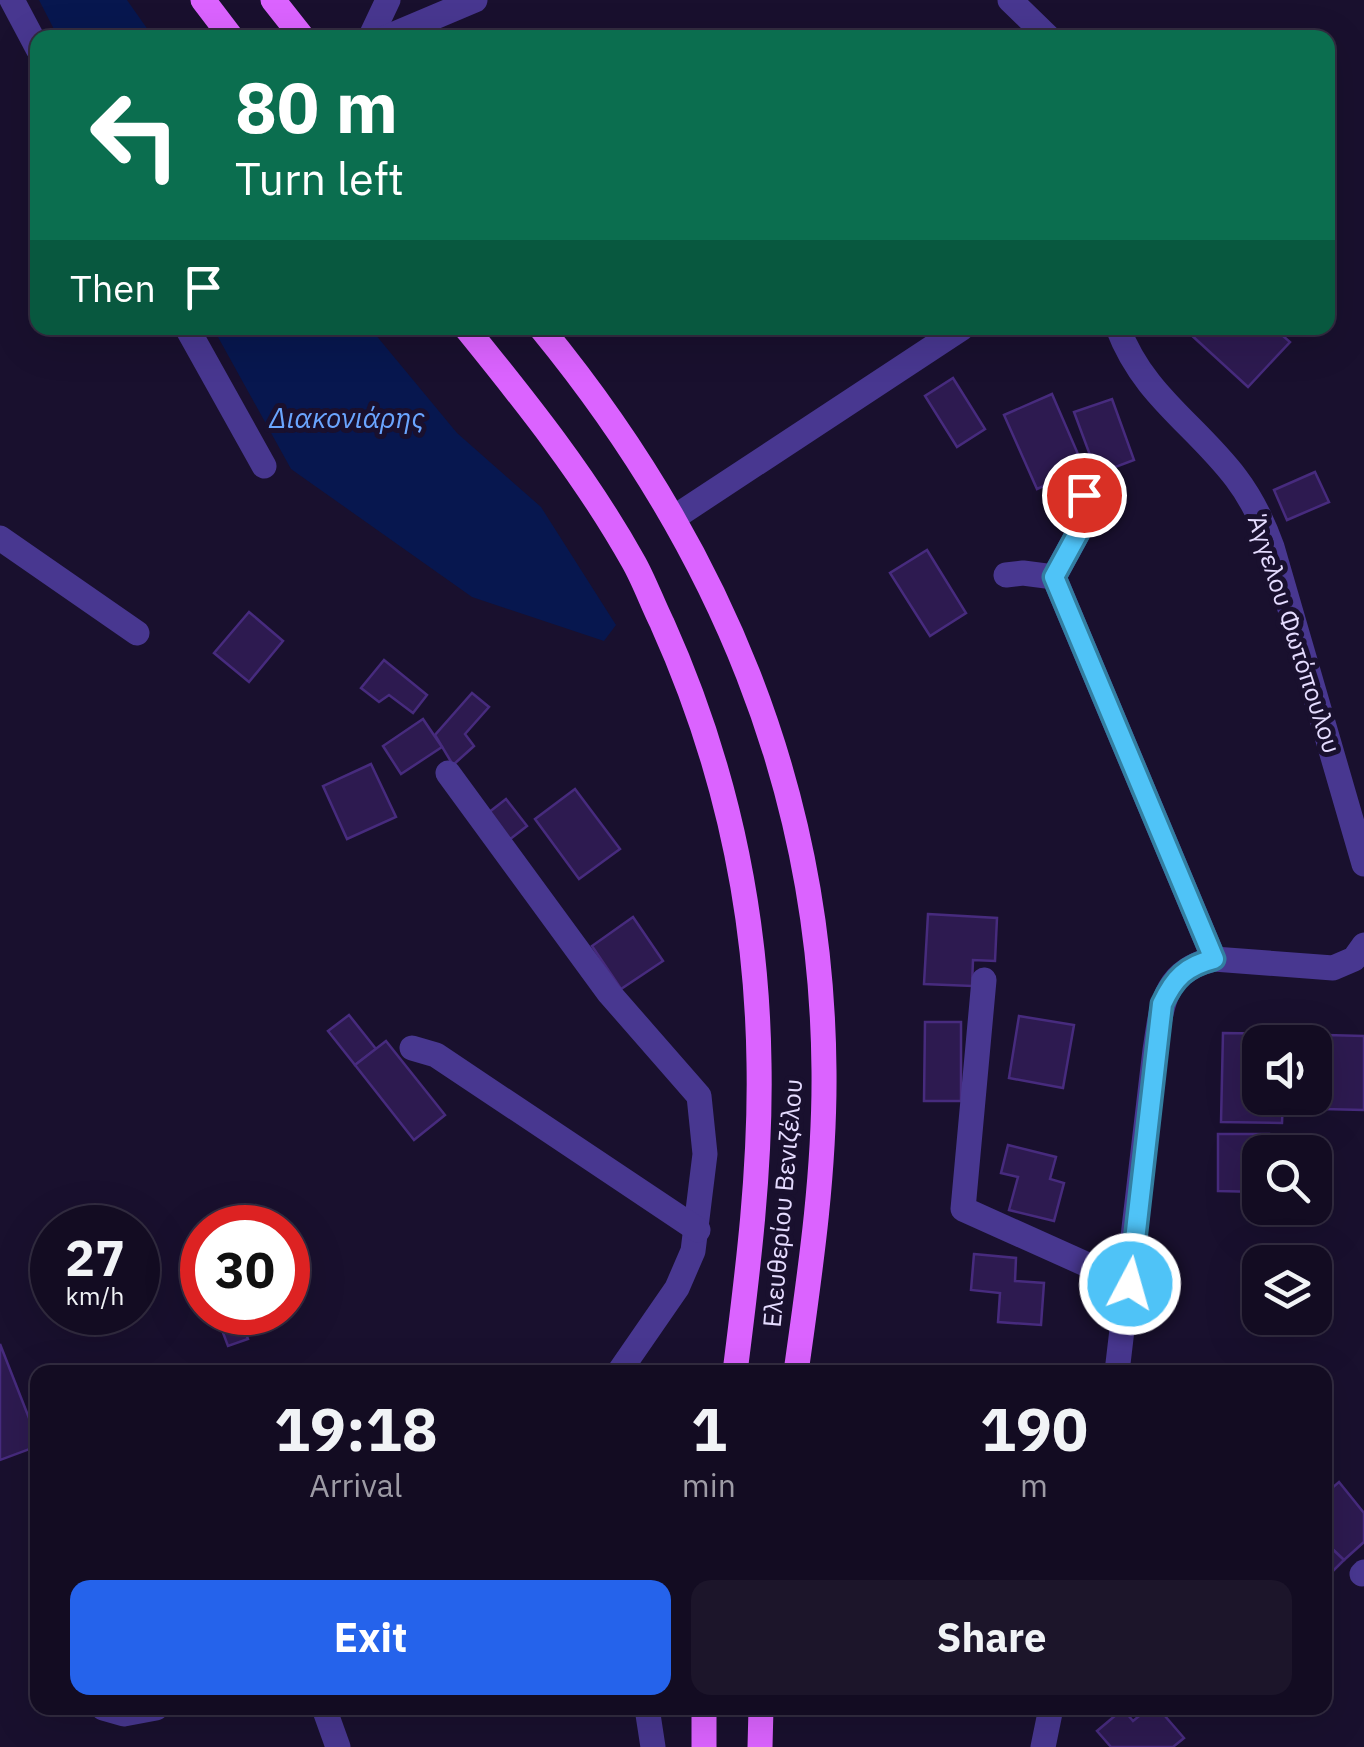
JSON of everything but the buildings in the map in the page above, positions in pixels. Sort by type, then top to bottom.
[{"type":"main road","points":[[203,0],[226,30]]},
{"type":"main road","points":[[273,0],[297,30]]},
{"type":"main road","name":"Ελευθερίου Βενιζέλου","points":[[472,335],[546,426],[634,562],[685,675],[724,790],[750,926],[759,1063],[754,1216],[737,1365]]},
{"type":"main road","name":"Ελευθερίου Βενιζέλου","points":[[546,335],[631,447],[676,518],[712,588],[768,722],[781,764],[804,866],[821,1007],[824,1104],[814,1231],[797,1365]]},
{"type":"main road","points":[[704,1715],[704,1747]]},
{"type":"main road","points":[[760,1747],[761,1715]]},
{"type":"street","points":[[12,0],[30,33]]},
{"type":"street","points":[[374,30],[388,0]]},
{"type":"street","points":[[404,30],[475,0]]},
{"type":"street","points":[[1010,0],[1041,30]]},
{"type":"street","points":[[190,335],[264,466]]},
{"type":"street","points":[[676,518],[951,335]]},
{"type":"street","name":"Άγγελου Φωτόπουλου","points":[[1121,335],[1135,365],[1155,393],[1222,462],[1256,507],[1272,546],[1364,864]]},
{"type":"street","points":[[1054,577],[1078,533],[1084,495]]},
{"type":"street","points":[[0,538],[137,633]]},
{"type":"street","points":[[1006,576],[1023,573],[1054,577]]},
{"type":"street","points":[[1054,577],[1214,959]]},
{"type":"street","points":[[448,772],[609,993],[699,1096],[705,1154],[698,1230],[678,1288],[624,1365]]},
{"type":"street","points":[[1118,1365],[1162,1004],[1172,983],[1196,964],[1214,959],[1333,968],[1354,959],[1364,945]]},
{"type":"street","points":[[984,980],[963,1209],[1130,1284]]},
{"type":"street","points":[[412,1048],[436,1056],[698,1230]]},
{"type":"street","points":[[327,1715],[338,1747]]},
{"type":"street","points":[[648,1715],[653,1747]]},
{"type":"street","points":[[1043,1747],[1050,1715]]},
{"type":"water","points":[[39,0],[127,0],[148,30],[54,30]]},
{"type":"water","name":"Διακονιάρης","points":[[217,335],[376,335],[457,433],[541,507],[616,625],[604,641],[472,597],[291,469]]},
{"type":"route","points":[[1084,495],[1078,533],[1054,577],[1214,959],[1183,972],[1172,983],[1162,1004],[1130,1284]]}]
